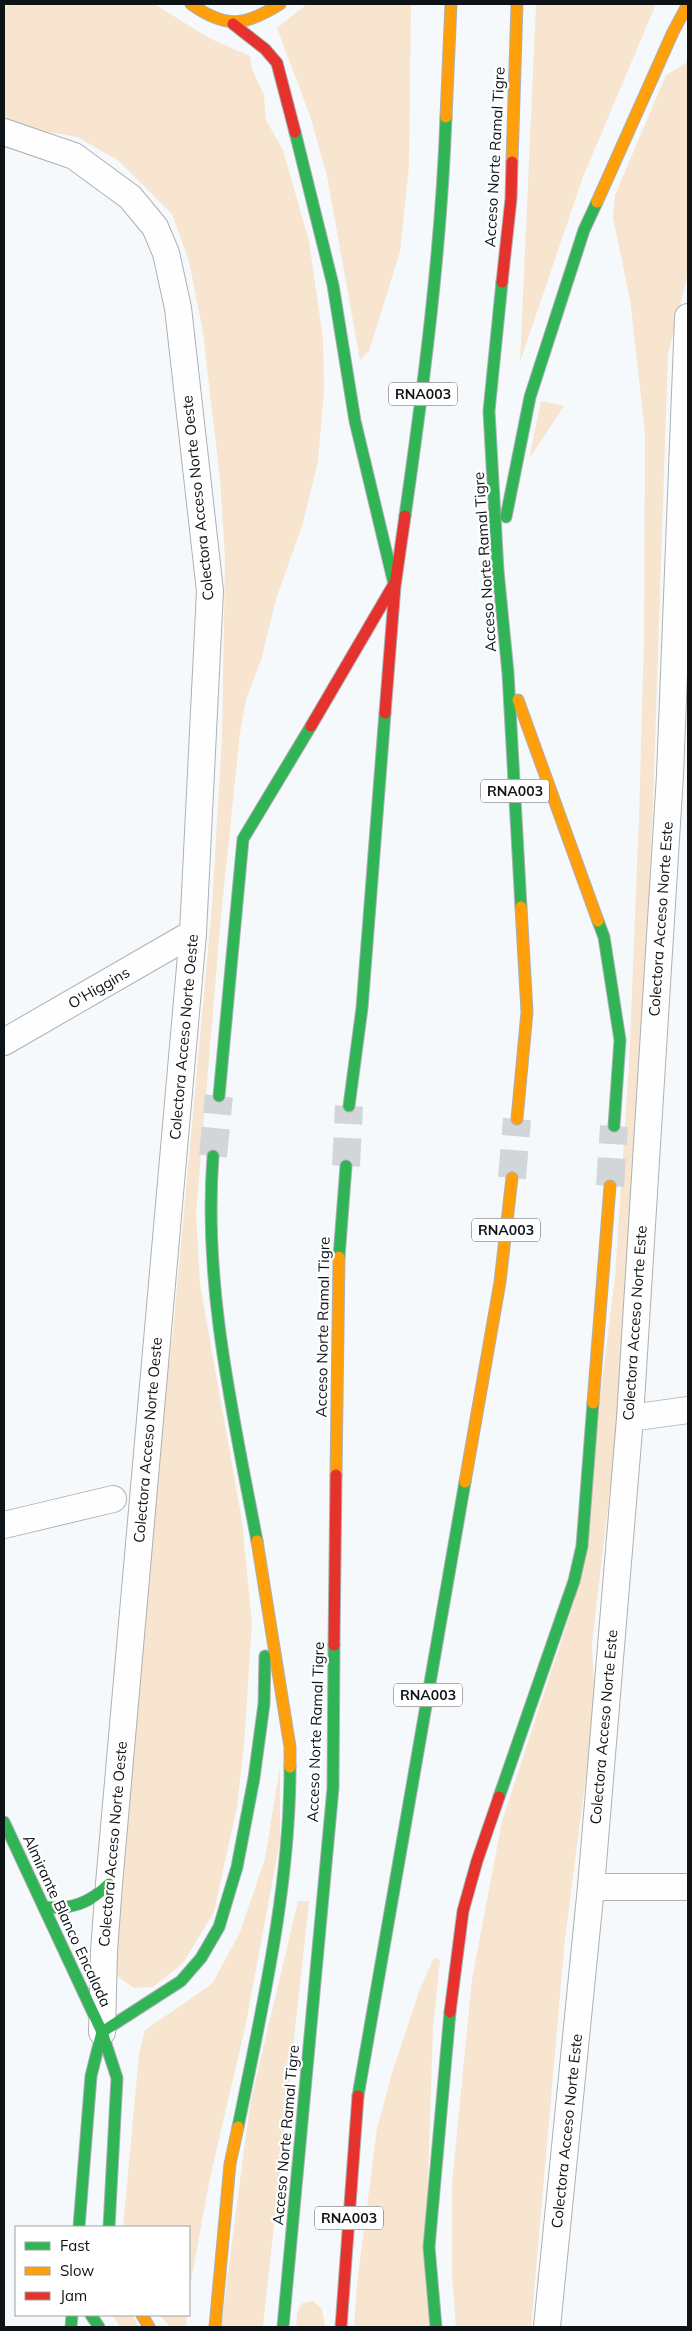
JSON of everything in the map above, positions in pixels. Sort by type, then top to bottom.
[{"type":"main road","points":[[192,4],[207,17],[233,24],[265,49],[277,63],[332,286],[355,421],[395,586],[243,840],[220,1096]]},
{"type":"main road","points":[[233,24],[258,19],[280,4]]},
{"type":"main road","name":"RNA003","points":[[349,1106],[362,1008],[395,586],[424,381],[444,200],[451,4]]},
{"type":"main road","name":"Acceso Norte Ramal Tigre","points":[[517,4],[511,199],[489,411],[498,571],[508,673],[526,1012],[517,1119]]},
{"type":"main road","points":[[498,571],[514,473],[530,398],[582,235],[673,32],[688,4]]},
{"type":"main road","points":[[508,673],[604,937],[620,1040],[614,1126]]},
{"type":"main road","points":[[214,1156],[210,1194],[212,1264],[219,1336],[267,1594],[290,1747],[290,1806],[276,1940],[230,2164],[214,2327]]},
{"type":"main road","name":"Acceso Norte Ramal Tigre","points":[[283,2327],[333,1788],[338,1266],[346,1166]]},
{"type":"main road","name":"RNA003","points":[[341,2327],[356,2108],[499,1292],[512,1178]]},
{"type":"main road","points":[[436,2327],[429,2247],[453,1978],[463,1912],[477,1860],[574,1581],[582,1546],[610,1186]]},
{"type":"main road","points":[[79,2226],[90,2076],[102,2032],[181,1982],[201,1958],[218,1927],[237,1867],[254,1778],[264,1704],[267,1594]]},
{"type":"main road","name":"Almirante Blanco Encalada","points":[[4,1822],[102,2032],[117,2078],[109,2226]]},
{"type":"main road","points":[[44,1907],[62,1910],[80,1907],[97,1898],[109,1884]]},
{"type":"main road","points":[[92,2316],[99,2327]]},
{"type":"main road","points":[[143,2316],[150,2327]]},
{"type":"street","name":"Colectora Acceso Norte Oeste","points":[[4,132],[74,156],[130,197],[155,227],[166,253],[178,308],[210,591],[193,933],[109,1884],[104,1951],[102,2032]]},
{"type":"street","name":"Colectora Acceso Norte Este","points":[[547,2327],[591,1887],[630,1418],[679,774],[688,317]]},
{"type":"street","name":"O'Higgins","points":[[4,1042],[193,933]]},
{"type":"street","points":[[630,1418],[688,1410]]},
{"type":"street","points":[[4,1525],[113,1499]]},
{"type":"street","points":[[591,1887],[688,1887]]},
{"type":"shaded area","points":[[19,4],[154,4],[211,39],[250,56],[252,69],[264,95],[266,120],[283,150],[309,241],[323,339],[324,390],[318,461],[303,523],[276,599],[262,657],[246,700],[240,733],[221,916],[196,1214],[200,1284],[242,1521],[252,1623],[244,1744],[237,1807],[214,1912],[183,1963],[153,1987],[134,1988],[117,1976],[113,1951],[152,1486],[173,1331],[212,906],[222,736],[225,559],[220,480],[203,333],[189,261],[172,214],[119,161],[77,137],[25,128],[4,121],[4,6]]},
{"type":"shaded area","points":[[307,4],[411,4],[409,166],[400,252],[369,351],[360,360],[327,176],[310,116],[277,28]]},
{"type":"shaded area","points":[[536,4],[656,4],[583,177],[520,362]]},
{"type":"shaded area","points":[[688,57],[688,273],[668,354],[653,804],[638,1138],[618,1421],[592,1644],[595,1707],[565,1939],[531,2327],[456,2327],[452,2275],[452,2183],[472,1979],[502,1821],[575,1599],[615,1277],[629,1065],[639,817],[644,636],[645,432],[630,300],[613,217],[615,195],[666,75],[686,63]]},
{"type":"shaded area","points":[[541,401],[564,406],[529,459]]},
{"type":"shaded area","points":[[280,1766],[280,1841],[245,2028],[210,2178],[190,2287],[190,2226],[123,2226],[139,2054],[145,2030],[212,1984],[240,1932],[265,1859]]},
{"type":"shaded area","points":[[298,1901],[309,1901],[263,2327],[221,2327],[250,2104]]},
{"type":"shaded area","points":[[434,1958],[440,1960],[433,2027],[425,2273],[431,2327],[354,2327],[357,2284],[377,2129],[392,2073],[420,1989]]},
{"type":"shaded area","points":[[313,2301],[322,2309],[325,2327],[296,2327],[297,2313],[302,2303]]},
{"type":"shaded area","points":[[114,2316],[133,2316],[139,2327],[120,2327]]},
{"type":"shaded area","points":[[161,2316],[187,2316],[186,2327],[170,2327]]},
{"type":"tunnel","points":[[213,1156],[219,1096]]},
{"type":"tunnel","points":[[346,1166],[349,1106]]},
{"type":"tunnel","points":[[512,1178],[517,1119]]},
{"type":"tunnel","points":[[610,1186],[614,1126]]},
{"type":"traffic: fast","points":[[405,516],[431,317],[444,167],[446,117]]},
{"type":"traffic: fast","points":[[295,132],[333,285],[355,421],[394,584]]},
{"type":"traffic: fast","points":[[506,517],[530,397],[584,230],[597,202]]},
{"type":"traffic: fast","points":[[502,282],[489,411],[498,571],[508,673],[521,907]]},
{"type":"traffic: fast","points":[[349,1106],[362,1008],[385,713]]},
{"type":"traffic: fast","points":[[219,1096],[243,839],[311,726]]},
{"type":"traffic: fast","points":[[598,921],[604,937],[620,1040],[614,1126]]},
{"type":"traffic: fast","points":[[213,1156],[211,1205],[216,1301],[230,1398],[257,1541]]},
{"type":"traffic: fast","points":[[339,1257],[346,1166]]},
{"type":"traffic: fast","points":[[499,1797],[574,1581],[582,1546],[593,1403]]},
{"type":"traffic: fast","points":[[358,2096],[465,1482]]},
{"type":"traffic: fast","points":[[283,2327],[333,1788],[334,1645]]},
{"type":"traffic: fast","points":[[102,2032],[181,1981],[201,1958],[219,1927],[237,1867],[254,1778],[264,1704],[265,1656]]},
{"type":"traffic: fast","points":[[238,2127],[265,1993],[280,1903],[289,1813],[290,1767]]},
{"type":"traffic: fast","points":[[4,1822],[102,2032],[117,2078],[109,2226]]},
{"type":"traffic: fast","points":[[44,1907],[54,1908],[80,1904],[95,1896],[109,1884]]},
{"type":"traffic: fast","points":[[436,2327],[429,2247],[450,2012]]},
{"type":"traffic: fast","points":[[79,2226],[91,2076],[102,2032]]},
{"type":"traffic: fast","points":[[71,2327],[72,2316]]},
{"type":"traffic: fast","points":[[92,2316],[99,2327]]},
{"type":"traffic: slow","points":[[191,4],[215,18],[236,22],[256,17],[280,4]]},
{"type":"traffic: slow","points":[[446,117],[451,4]]},
{"type":"traffic: slow","points":[[512,162],[517,4]]},
{"type":"traffic: slow","points":[[597,202],[673,32],[688,4]]},
{"type":"traffic: slow","points":[[518,700],[598,921]]},
{"type":"traffic: slow","points":[[517,1119],[527,1012],[521,907]]},
{"type":"traffic: slow","points":[[465,1482],[500,1282],[512,1178]]},
{"type":"traffic: slow","points":[[593,1403],[610,1186]]},
{"type":"traffic: slow","points":[[336,1475],[339,1257]]},
{"type":"traffic: slow","points":[[257,1541],[290,1747],[290,1767]]},
{"type":"traffic: slow","points":[[215,2327],[230,2164],[238,2127]]},
{"type":"traffic: slow","points":[[143,2316],[149,2327]]},
{"type":"traffic: jam","points":[[233,24],[265,49],[277,63],[295,132]]},
{"type":"traffic: jam","points":[[502,282],[511,199],[512,162]]},
{"type":"traffic: jam","points":[[385,713],[395,586],[405,516]]},
{"type":"traffic: jam","points":[[311,726],[394,584]]},
{"type":"traffic: jam","points":[[334,1645],[336,1475]]},
{"type":"traffic: jam","points":[[450,2012],[463,1911],[477,1861],[499,1797]]},
{"type":"traffic: jam","points":[[341,2327],[358,2096]]}]
